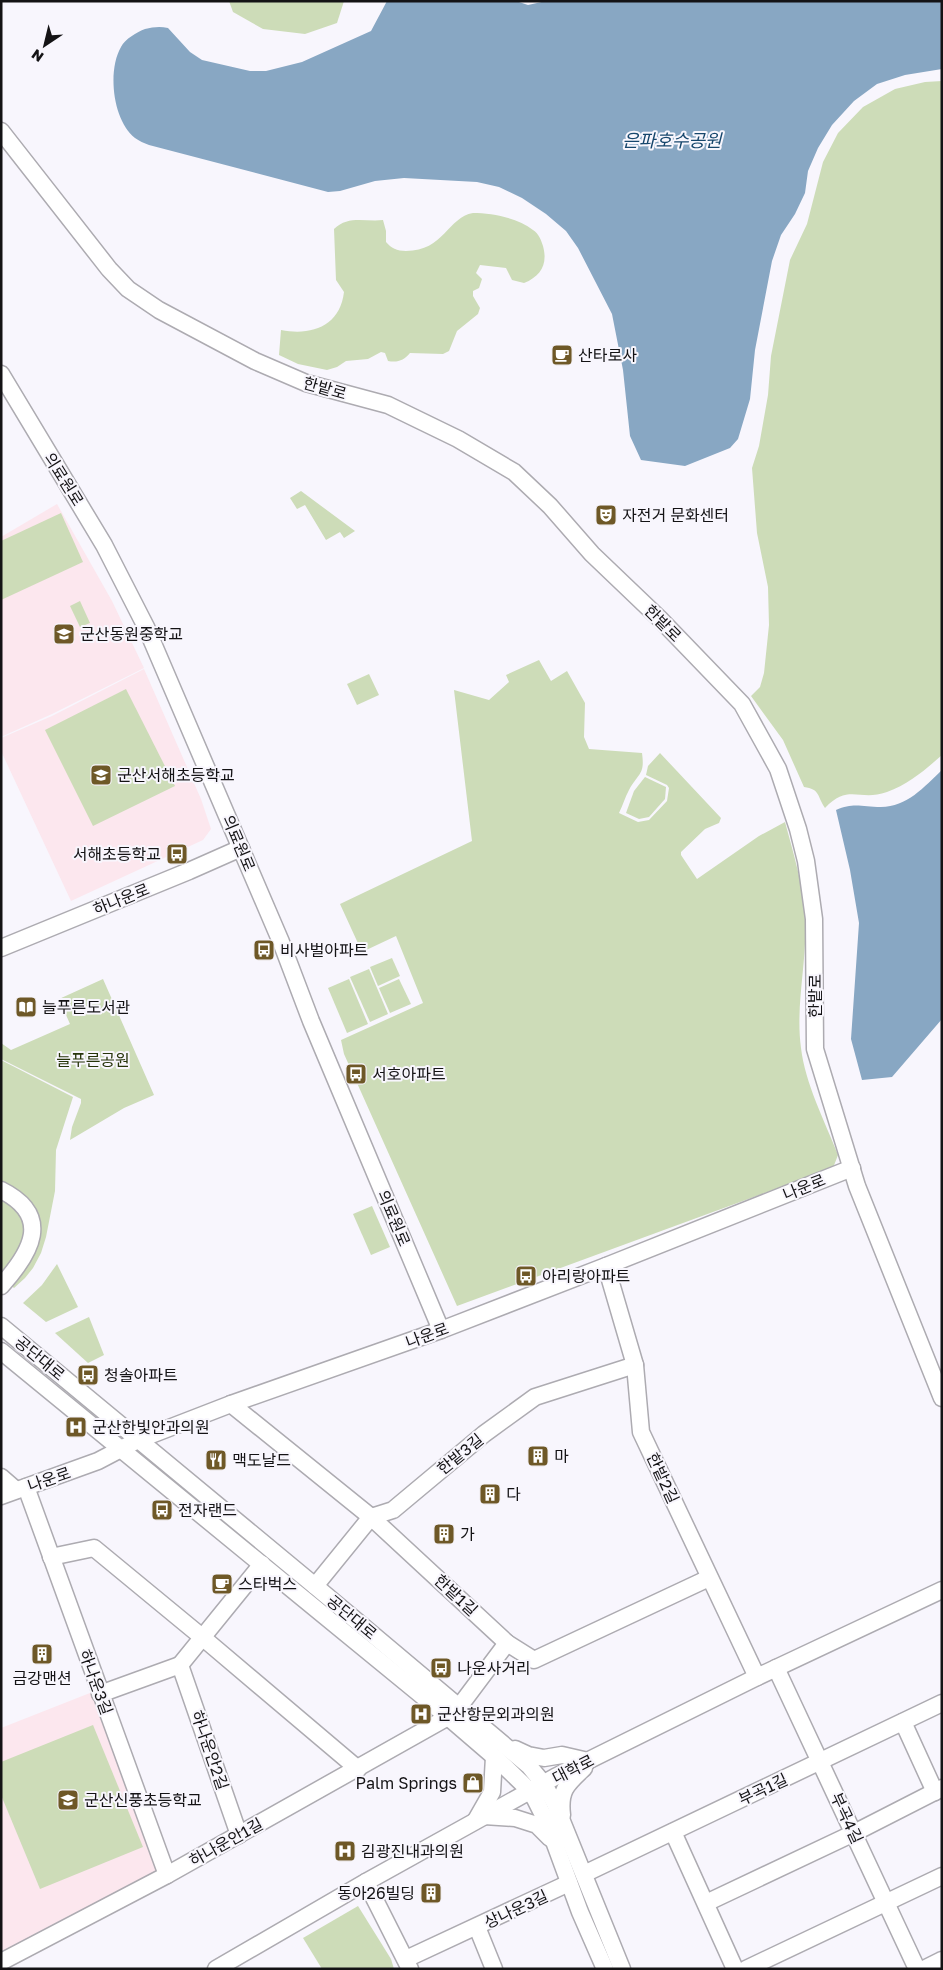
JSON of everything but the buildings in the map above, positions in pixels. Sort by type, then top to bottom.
[{"type":"street","name":"한밭로","points":[[1,131],[109,270],[128,289],[159,310],[255,361],[306,384],[388,405],[458,439],[514,472],[544,500],[592,554],[660,619],[742,704],[773,756],[788,795],[806,861],[814,919],[815,1049],[857,1186],[942,1398]]},
{"type":"street","name":"의료원로","points":[[1,374],[104,545],[146,627],[281,942],[311,1021],[441,1330]]},
{"type":"street","name":"하나운로","points":[[1,948],[240,848]]},
{"type":"street","name":"나운로","points":[[14,1491],[98,1461],[138,1440],[231,1404],[441,1330],[852,1168]]},
{"type":"street","points":[[1,1190],[24,1205],[28,1212],[33,1232],[22,1260],[1,1286]]},
{"type":"street","name":"한밭2길","points":[[606,1266],[635,1365],[641,1432],[757,1677]]},
{"type":"street","name":"공단대로","points":[[1,1326],[314,1586],[537,1787],[564,1824],[622,1969]]},
{"type":"street","name":"공단대로","points":[[1,1351],[262,1564],[454,1712]]},
{"type":"street","name":"한밭3길","points":[[371,1517],[393,1510],[484,1434],[535,1397],[635,1365]]},
{"type":"street","name":"한밭1길","points":[[231,1404],[371,1517],[507,1643],[534,1660],[709,1578]]},
{"type":"street","points":[[1,1477],[14,1491]]},
{"type":"street","name":"하나운3길","points":[[14,1491],[51,1557],[167,1876]]},
{"type":"street","points":[[314,1586],[371,1517]]},
{"type":"street","points":[[51,1557],[94,1548],[358,1769]]},
{"type":"street","points":[[100,1694],[180,1664],[262,1564]]},
{"type":"street","name":"대학로","points":[[216,1969],[366,1882],[537,1787],[757,1677],[942,1590]]},
{"type":"street","points":[[454,1712],[507,1643]]},
{"type":"street","name":"하나운안2길","points":[[180,1664],[239,1835]]},
{"type":"street","name":"부곡4길","points":[[776,1668],[917,1969]]},
{"type":"street","name":"부곡1길","points":[[584,1874],[942,1703]]},
{"type":"street","name":"하나운안1길","points":[[1,1962],[167,1876],[358,1769],[454,1712]]},
{"type":"street","points":[[706,1903],[854,1833],[938,1790],[903,1722]]},
{"type":"street","points":[[554,1842],[537,1825],[515,1818],[479,1819],[492,1792],[499,1751],[544,1758],[562,1755],[592,1759]]},
{"type":"street","points":[[564,1824],[561,1799],[564,1792],[569,1782],[592,1759]]},
{"type":"street","name":"공단대로","points":[[537,1787],[548,1825],[569,1883],[605,1969]]},
{"type":"street","points":[[673,1832],[735,1969]]},
{"type":"street","points":[[746,1969],[942,1876]]},
{"type":"street","points":[[366,1882],[408,1964],[477,1927]]},
{"type":"street","name":"상나운3길","points":[[494,1969],[477,1927],[569,1883]]},
{"type":"street","points":[[924,1969],[942,1960]]},
{"type":"shaded area","name":"군산동원중학교","points":[[57,504],[112,601],[144,668],[1,737],[1,537]]},
{"type":"shaded area","name":"군산서해초등학교","points":[[144,669],[201,799],[211,829],[203,840],[71,901],[1,751],[1,738],[52,716]]},
{"type":"shaded area","name":"군산신풍초등학교","points":[[95,1691],[163,1872],[1,1957],[1,1728]]},
{"type":"green space","points":[[229,1],[344,1],[337,23],[305,34],[263,29],[233,12]]},
{"type":"green space","points":[[942,81],[942,755],[916,776],[895,789],[877,795],[854,794],[841,796],[825,808],[816,791],[804,787],[783,740],[751,696],[760,687],[764,673],[769,625],[768,587],[757,533],[752,468],[759,446],[768,395],[771,356],[790,260],[807,224],[823,162],[838,133],[863,107],[895,89],[925,82]]},
{"type":"green space","points":[[473,213],[504,217],[520,222],[533,230],[541,239],[545,258],[544,264],[535,277],[524,283],[512,280],[506,268],[480,265],[476,273],[482,279],[479,288],[473,291],[473,296],[480,308],[478,314],[457,331],[449,351],[443,354],[410,353],[403,359],[395,362],[388,361],[385,353],[381,352],[368,359],[346,361],[337,367],[327,370],[298,364],[279,355],[281,330],[314,330],[330,321],[337,313],[344,292],[336,280],[334,229],[339,225],[357,220],[383,220],[386,242],[390,246],[394,249],[406,251],[419,250],[437,240],[457,221]]},
{"type":"green space","points":[[301,491],[355,531],[344,538],[340,532],[326,540],[305,505],[297,509],[290,498]]},
{"type":"green space","points":[[61,513],[83,562],[1,600],[1,541]]},
{"type":"green space","points":[[80,601],[90,623],[80,627],[70,606]]},
{"type":"green space","points":[[539,660],[551,681],[567,671],[585,703],[584,737],[589,749],[642,753],[642,770],[619,813],[638,822],[649,820],[667,801],[669,788],[667,785],[646,775],[648,766],[660,753],[721,818],[719,823],[705,829],[681,852],[681,855],[697,879],[759,836],[785,822],[800,880],[805,915],[805,948],[800,998],[800,1031],[803,1061],[811,1089],[838,1155],[833,1168],[457,1306],[344,1054],[341,1040],[423,1003],[396,936],[362,952],[340,904],[472,841],[454,690],[489,700],[509,682],[506,675]]},
{"type":"green space","points":[[369,674],[379,695],[357,705],[347,684]]},
{"type":"green space","points":[[126,689],[175,786],[93,826],[45,730]]},
{"type":"green space","points":[[645,777],[666,787],[665,799],[649,817],[639,819],[626,813],[634,791]]},
{"type":"green space","points":[[392,958],[400,976],[378,986],[370,967]]},
{"type":"green space","points":[[369,969],[388,1014],[370,1022],[350,977]]},
{"type":"green space","name":"늘푸른공원","points":[[103,979],[154,1095],[124,1108],[70,1140],[81,1099],[1,1059],[1,1043],[11,1050],[70,1024],[59,999]]},
{"type":"green space","points":[[349,979],[368,1024],[347,1033],[328,988]]},
{"type":"green space","points":[[399,979],[411,1004],[390,1013],[379,988]]},
{"type":"green space","points":[[1,1060],[73,1097],[56,1150],[55,1191],[46,1237],[41,1253],[33,1268],[14,1288],[1,1277]]},
{"type":"green space","points":[[372,1206],[390,1247],[371,1255],[353,1214]]},
{"type":"green space","points":[[57,1264],[78,1307],[46,1322],[23,1303],[42,1285]]},
{"type":"green space","points":[[89,1317],[104,1355],[88,1363],[55,1333]]},
{"type":"green space","points":[[93,1725],[143,1847],[40,1889],[1,1795],[1,1762]]},
{"type":"green space","points":[[358,1906],[391,1959],[394,1969],[322,1969],[303,1938]]},
{"type":"water","name":"은파호수공원","points":[[387,1],[516,1],[528,5],[546,1],[942,1],[942,69],[905,75],[877,84],[854,101],[832,125],[818,148],[808,171],[805,193],[795,214],[781,235],[772,261],[755,350],[750,399],[738,439],[730,448],[685,466],[641,460],[630,436],[623,370],[612,314],[578,248],[566,231],[546,214],[522,198],[499,187],[477,182],[404,178],[375,181],[340,191],[328,192],[149,145],[135,138],[122,120],[114,95],[114,69],[117,57],[125,41],[142,30],[156,27],[168,28],[190,52],[202,60],[250,71],[266,71],[302,62],[371,31]]},
{"type":"water","points":[[942,770],[942,1019],[892,1077],[862,1080],[851,1039],[859,923],[850,870],[836,810],[853,806],[881,807],[899,804],[915,795]]},
{"type":"place","name":"산타로사","points":[[562,355]]},
{"type":"place","name":"자전거 문화센터","points":[[606,515]]},
{"type":"place","name":"군산동원중학교","points":[[64,634]]},
{"type":"place","name":"군산서해초등학교","points":[[101,775]]},
{"type":"place","name":"서해초등학교","points":[[177,854]]},
{"type":"place","name":"비사벌아파트","points":[[264,950]]},
{"type":"place","name":"늘푸른도서관","points":[[26,1007]]},
{"type":"place","name":"서호아파트","points":[[356,1074]]},
{"type":"place","name":"아리랑아파트","points":[[526,1276]]},
{"type":"place","name":"청솔아파트","points":[[88,1375]]},
{"type":"place","name":"군산한빛안과의원","points":[[76,1427]]},
{"type":"place","name":"마","points":[[538,1456]]},
{"type":"place","name":"맥도날드","points":[[216,1460]]},
{"type":"place","name":"다","points":[[490,1494]]},
{"type":"place","name":"전자랜드","points":[[162,1510]]},
{"type":"place","name":"가","points":[[444,1534]]},
{"type":"place","name":"스타벅스","points":[[222,1584]]},
{"type":"place","name":"금강맨션","points":[[42,1654]]},
{"type":"place","name":"나운사거리","points":[[441,1668]]},
{"type":"place","name":"군산항문외과의원","points":[[421,1714]]},
{"type":"place","name":"Palm Springs","points":[[473,1783]]},
{"type":"place","name":"군산신풍초등학교","points":[[68,1800]]},
{"type":"place","name":"김광진내과의원","points":[[345,1851]]},
{"type":"place","name":"동아26빌딩","points":[[431,1893]]}]
